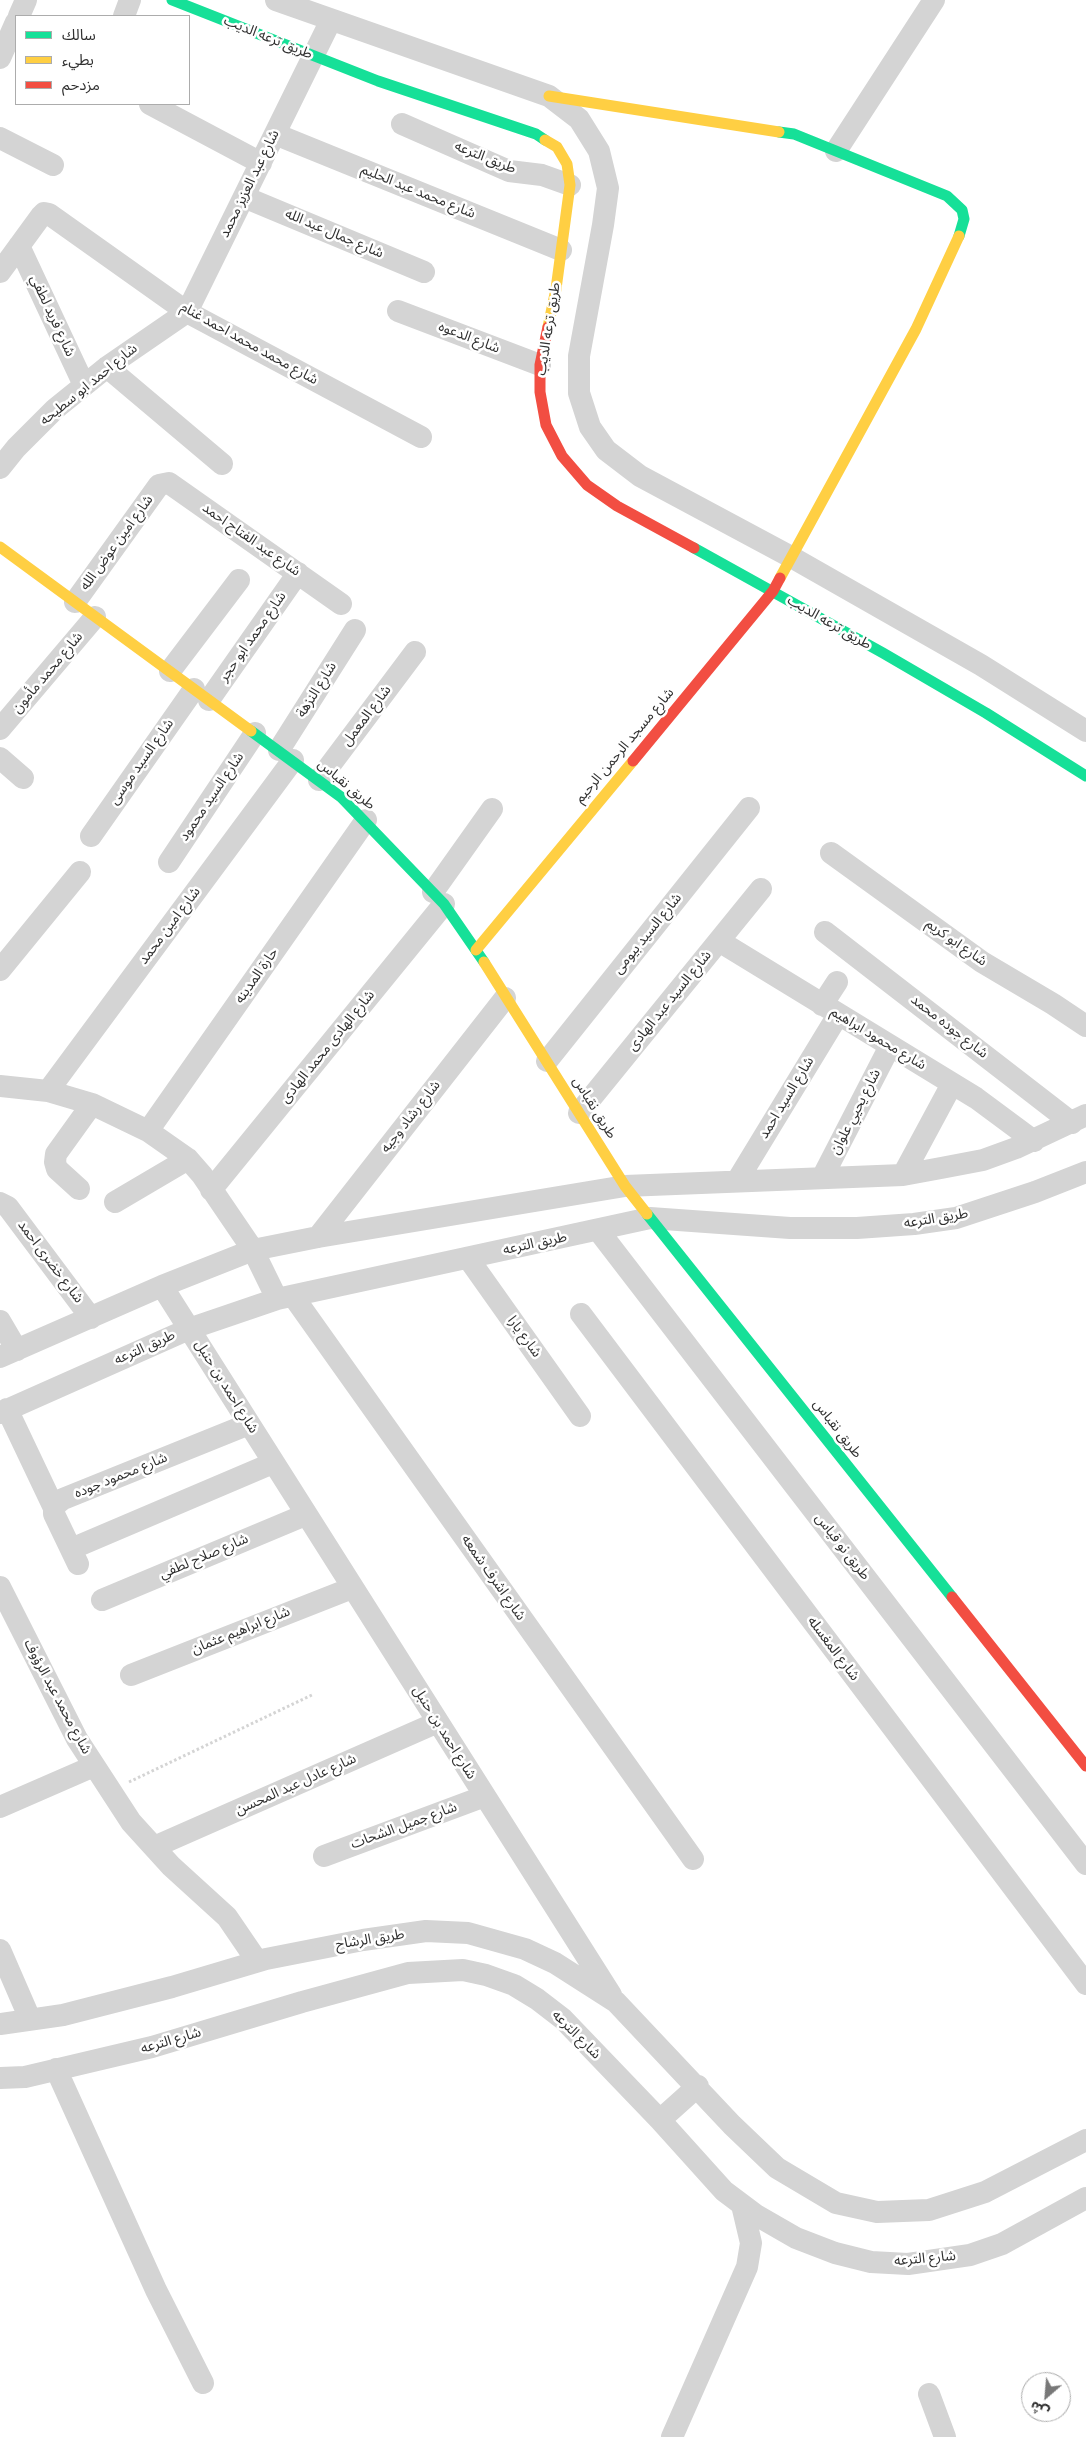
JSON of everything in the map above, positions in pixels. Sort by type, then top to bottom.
[{"type":"street","points":[[19,15],[26,0]]},
{"type":"street","points":[[124,15],[130,0]]},
{"type":"street","name":"طريق ترعه الديب","points":[[172,0],[549,96],[579,119],[599,151],[608,188],[579,356],[579,393],[590,426],[606,450],[640,476],[981,665],[1086,731]]},
{"type":"street","name":"طريق ترعه الديب","points":[[276,0],[310,6],[322,39],[536,134],[556,148],[567,164],[570,185],[556,289],[540,365],[540,392],[546,425],[562,456],[587,485],[617,506],[775,587],[986,713],[1086,776]]},
{"type":"street","points":[[549,96],[794,134],[836,151],[934,0]]},
{"type":"street","points":[[1,53],[15,24]]},
{"type":"street","name":"شارع عبد العزيز محمد","points":[[187,312],[322,39]]},
{"type":"street","points":[[152,105],[260,163]]},
{"type":"street","name":"طريق الترعه","points":[[402,124],[509,171],[542,175],[570,185]]},
{"type":"street","name":"شارع محمد عبد الحليم","points":[[275,134],[561,250]]},
{"type":"street","points":[[0,138],[53,165]]},
{"type":"street","name":"شارع مسجد الرحمن الرحيم","points":[[476,950],[775,587],[916,329],[940,280],[963,228],[962,210],[947,196],[836,151]]},
{"type":"street","name":"شارع جمال عبد الله","points":[[244,197],[424,272]]},
{"type":"street","name":"شارع محمد محمد احمد غنام","points":[[0,272],[9,242],[40,216],[49,214],[187,312],[421,437]]},
{"type":"street","name":"شارع فريد لطفي","points":[[9,242],[84,385]]},
{"type":"street","name":"شارع الدعوه","points":[[398,311],[540,365]]},
{"type":"street","name":"شارع احمد ابو سطيحه","points":[[0,468],[16,448],[55,408],[107,367],[187,312]]},
{"type":"street","points":[[107,367],[222,464]]},
{"type":"street","name":"شارع عبد الفتاح احمد","points":[[159,485],[169,483],[174,485],[340,604]]},
{"type":"street","name":"شارع امين عوض الله","points":[[74,602],[159,485]]},
{"type":"street","name":"طريق نقباس","points":[[0,547],[319,780],[366,820],[438,898],[476,950],[625,1186],[1086,1766]]},
{"type":"street","name":"شارع محمد ابو حجر","points":[[201,694],[298,573]]},
{"type":"street","points":[[170,671],[239,580]]},
{"type":"street","name":"شارع محمد مأمون","points":[[0,729],[95,617]]},
{"type":"street","name":"شارع النزهة","points":[[286,755],[355,630]]},
{"type":"street","name":"شارع المعمل","points":[[319,780],[415,652]]},
{"type":"street","name":"شارع السيد موسى","points":[[91,836],[201,694]]},
{"type":"street","name":"شارع السيد محمود","points":[[170,862],[255,733]]},
{"type":"street","name":"شارع امين محمد","points":[[48,1091],[286,755]]},
{"type":"street","points":[[0,758],[23,778]]},
{"type":"street","name":"شارع السيد بيومى","points":[[547,1061],[750,808]]},
{"type":"street","name":"شارع الهادى محمد الهادى","points":[[211,1190],[438,898],[492,809]]},
{"type":"street","name":"حارة المدينه","points":[[148,1131],[366,820]]},
{"type":"street","name":"شارع ابو كريم","points":[[831,853],[982,962],[1086,1026]]},
{"type":"street","points":[[0,970],[80,872]]},
{"type":"street","name":"شارع السيد عبد الهادى","points":[[579,1113],[761,889]]},
{"type":"street","name":"شارع جوده محمد","points":[[825,932],[1079,1119]]},
{"type":"street","name":"شارع محمود ابراهيم","points":[[719,941],[952,1084],[1034,1141]]},
{"type":"street","points":[[830,1010],[837,982]]},
{"type":"street","name":"شارع رشاد وجيه","points":[[318,1237],[505,998]]},
{"type":"street","name":"شارع السيد احمد","points":[[737,1181],[830,1010]]},
{"type":"street","name":"شارع يحيي علوان","points":[[822,1178],[890,1046]]},
{"type":"street","points":[[903,1174],[952,1084]]},
{"type":"street","name":"شارع اشرف شمعه","points":[[0,1086],[48,1091],[92,1104],[148,1131],[188,1160],[202,1175],[285,1298],[693,1859]]},
{"type":"street","points":[[79,1190],[57,1170],[56,1154],[92,1104]]},
{"type":"street","points":[[0,1321],[9,1353],[162,1286],[253,1250],[318,1237],[625,1186],[903,1174],[983,1160],[1034,1141],[1079,1119]]},
{"type":"street","points":[[115,1202],[188,1160]]},
{"type":"street","name":"طريق الترعه","points":[[4,1411],[189,1329],[285,1298],[650,1218],[790,1228],[914,1224],[956,1218],[1036,1192],[1086,1172]]},
{"type":"street","name":"شارع خضرى احمد","points":[[4,1205],[91,1318]]},
{"type":"street","name":"طريق نو قياس","points":[[598,1230],[1086,1864]]},
{"type":"street","name":"شارع يارا","points":[[468,1258],[580,1416]]},
{"type":"street","name":"شارع احمد بن حنبل","points":[[162,1286],[305,1515],[616,2002]]},
{"type":"street","name":"شارع المغسله","points":[[581,1314],[1086,1984]]},
{"type":"street","points":[[4,1411],[54,1508],[54,1514],[74,1557],[273,1463]]},
{"type":"street","name":"شارع محمود جوده","points":[[54,1508],[63,1499],[248,1424]]},
{"type":"street","name":"شارع صلاح لطفي","points":[[102,1600],[305,1515]]},
{"type":"street","name":"شارع محمد عبد الرؤوف","points":[[0,1587],[77,1739],[131,1822],[154,1847],[228,1918],[257,1961]]},
{"type":"street","name":"شارع ابراهيم عثمان","points":[[131,1675],[352,1588]]},
{"type":"street","name":"شارع عادل عبد المحسن","points":[[154,1847],[438,1722]]},
{"type":"street","points":[[0,1807],[94,1766]]},
{"type":"street","name":"شارع جميل الشحات","points":[[324,1856],[485,1796]]},
{"type":"street","name":"طريق الرشاح","points":[[0,2024],[63,2015],[172,1987],[257,1961],[363,1940],[426,1931],[468,1933],[525,1949],[555,1962],[616,2002],[693,2091]]},
{"type":"street","points":[[0,1950],[30,2019]]},
{"type":"street","name":"شارع الترعه","points":[[0,2078],[25,2076],[152,2047],[302,2002],[408,1973],[463,1970],[486,1975],[514,1985],[537,1999],[563,2020],[666,2115],[724,2191],[756,2215],[796,2238],[835,2253],[871,2262],[908,2264],[970,2255],[1002,2244],[1086,2198]]},
{"type":"street","points":[[56,2069],[156,2290],[203,2383]]},
{"type":"street","points":[[666,2115],[693,2091],[777,2168],[836,2203],[877,2212],[929,2210],[985,2192],[1086,2140]]},
{"type":"street","points":[[672,2437],[747,2267],[751,2243],[742,2205]]},
{"type":"street","points":[[929,2394],[944,2437]]},
{"type":"path","points":[[111,1791],[314,1694]]},
{"type":"traffic: fast","points":[[172,0],[378,81],[536,134],[545,140]]},
{"type":"traffic: fast","points":[[779,132],[794,134],[947,196],[962,210],[964,219],[959,236]]},
{"type":"traffic: fast","points":[[694,548],[883,653],[986,713],[1086,776]]},
{"type":"traffic: fast","points":[[251,731],[341,797],[444,904],[484,962]]},
{"type":"traffic: fast","points":[[647,1214],[952,1597]]},
{"type":"traffic: slow","points":[[549,96],[779,132]]},
{"type":"traffic: slow","points":[[545,140],[557,147],[567,164],[570,185],[556,289],[548,327]]},
{"type":"traffic: slow","points":[[780,578],[916,329],[959,236]]},
{"type":"traffic: slow","points":[[0,547],[251,731]]},
{"type":"traffic: slow","points":[[476,950],[633,761]]},
{"type":"traffic: slow","points":[[484,962],[625,1186],[647,1214]]},
{"type":"traffic: jam","points":[[548,327],[540,365],[540,392],[546,425],[562,456],[587,485],[617,506],[694,548]]},
{"type":"traffic: jam","points":[[633,761],[773,591],[780,578]]},
{"type":"traffic: jam","points":[[952,1597],[1086,1766]]}]
